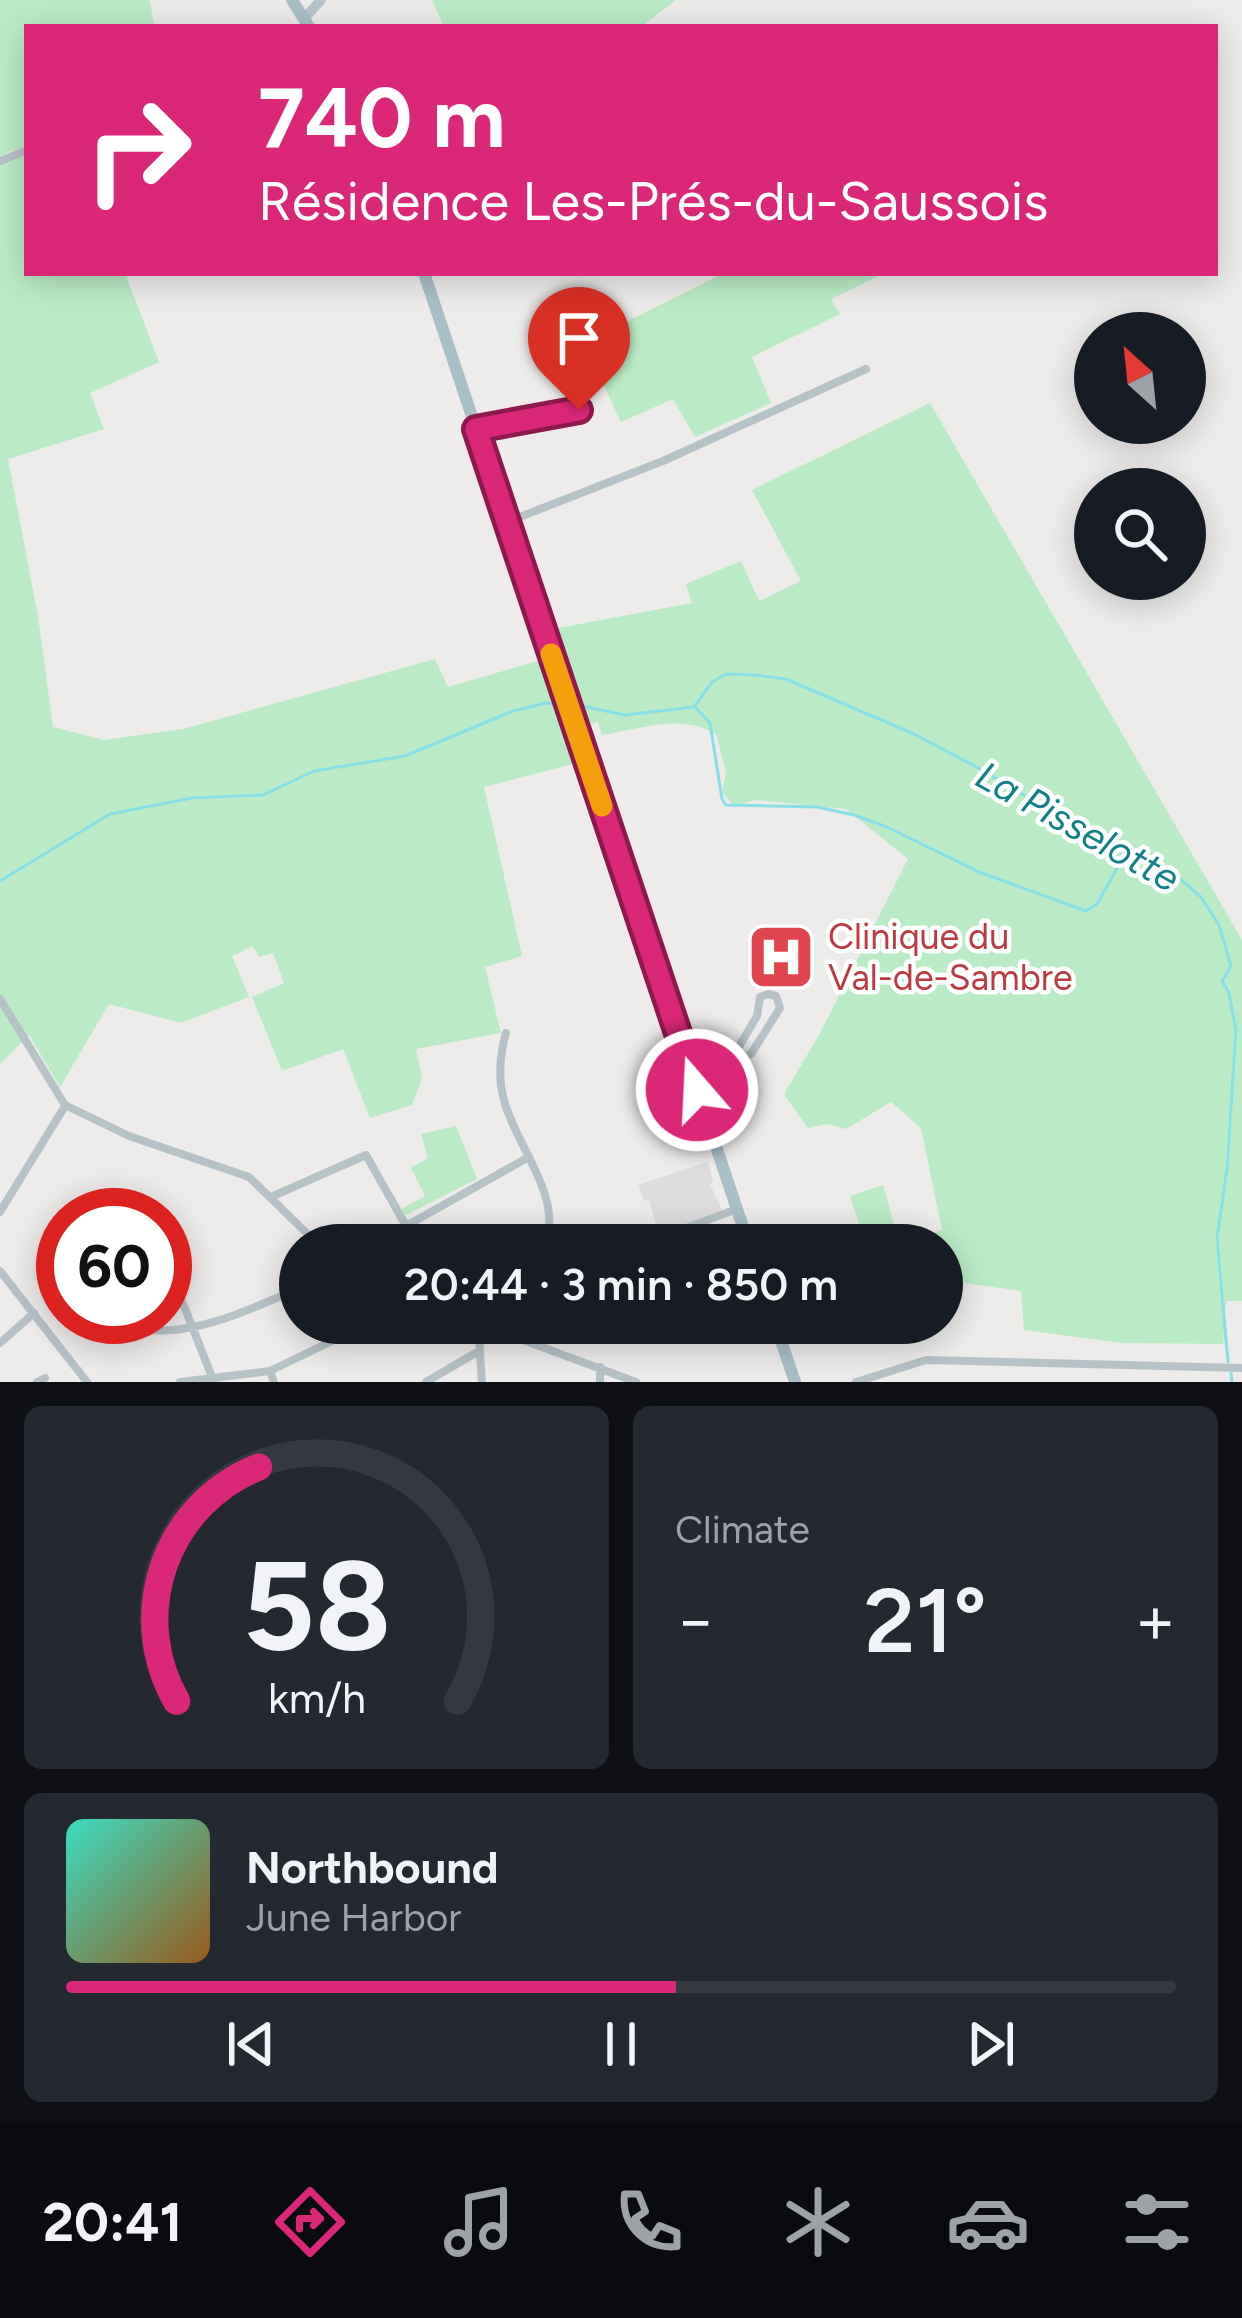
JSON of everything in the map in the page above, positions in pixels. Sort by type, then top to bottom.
[{"type":"main road","points":[[292,0],[307,23]]},
{"type":"main road","points":[[425,276],[742,1224]]},
{"type":"main road","points":[[783,1344],[796,1382]]},
{"type":"street","points":[[307,23],[321,0]]},
{"type":"street","points":[[506,523],[662,461],[866,369]]},
{"type":"street","points":[[476,429],[579,410]]},
{"type":"street","points":[[692,1075],[751,1054],[780,1004],[772,994],[760,998],[760,1010],[731,1060]]},
{"type":"street","points":[[0,999],[65,1105],[130,1136],[249,1177],[298,1224]]},
{"type":"street","points":[[760,1010],[774,1015]]},
{"type":"street","points":[[506,1033],[502,1096],[529,1156],[549,1224]]},
{"type":"street","points":[[686,1058],[706,1068]]},
{"type":"street","points":[[0,1212],[65,1105]]},
{"type":"street","points":[[271,1196],[366,1155],[405,1224],[529,1156]]},
{"type":"street","points":[[698,1224],[737,1210]]},
{"type":"street","points":[[0,1271],[87,1382]]},
{"type":"street","points":[[192,1326],[226,1319],[279,1297]]},
{"type":"street","points":[[0,1342],[34,1313]]},
{"type":"street","points":[[192,1331],[213,1379]]},
{"type":"street","points":[[180,1382],[270,1370],[325,1344]]},
{"type":"street","points":[[480,1344],[482,1382]]},
{"type":"street","points":[[538,1344],[636,1382]]},
{"type":"street","points":[[426,1382],[479,1351]]},
{"type":"street","points":[[856,1382],[926,1360],[1242,1368]]},
{"type":"street","points":[[600,1367],[600,1382]]},
{"type":"street","points":[[270,1370],[274,1382]]},
{"type":"shaded area","points":[[708,1162],[710,1184],[722,1210],[685,1224],[656,1224],[649,1200],[644,1201],[638,1185]]},
{"type":"green space","points":[[0,0],[150,0],[154,24],[24,24],[24,146],[0,156]]},
{"type":"green space","points":[[432,0],[676,0],[645,24],[443,24]]},
{"type":"green space","points":[[24,155],[24,276],[126,276],[159,362],[90,393],[104,429],[8,459],[53,727],[104,740],[183,729],[435,659],[448,687],[541,660],[574,764],[484,787],[522,956],[485,967],[501,1033],[416,1049],[422,1078],[412,1105],[370,1118],[343,1049],[282,1071],[252,997],[284,983],[273,953],[259,957],[253,946],[232,956],[249,997],[181,1023],[109,1004],[60,1087],[29,1035],[0,1064],[0,164]]},
{"type":"green space","points":[[718,276],[879,276],[831,299],[840,314],[752,357],[771,403],[695,437],[673,399],[621,422],[584,343]]},
{"type":"green space","points":[[930,403],[1242,940],[1242,1301],[1226,1301],[1223,1344],[1122,1343],[1024,1330],[1021,1291],[963,1283],[963,1224],[941,1224],[921,1128],[891,1102],[846,1129],[827,1124],[808,1128],[784,1094],[908,859],[846,809],[755,800],[735,806],[722,793],[726,772],[716,734],[702,728],[660,724],[602,735],[598,722],[586,725],[553,629],[692,603],[686,584],[741,561],[759,601],[801,581],[752,490]]},
{"type":"green space","points":[[456,1126],[477,1179],[404,1216],[400,1210],[425,1196],[411,1168],[428,1158],[421,1134]]},
{"type":"green space","points":[[883,1185],[894,1224],[859,1224],[850,1196]]},
{"type":"waterway","name":"La Pisselotte","points":[[582,706],[625,715],[694,707],[712,682],[726,674],[786,679],[914,734],[1099,841],[1173,873],[1201,897],[1219,925],[1231,966],[1222,981],[1236,1030],[1227,1169],[1217,1238],[1228,1362]]},
{"type":"waterway","name":"La Pisselotte","points":[[0,881],[110,814],[192,798],[263,795],[314,771],[405,756],[513,711],[556,704]]},
{"type":"waterway","points":[[696,708],[710,723],[726,805],[817,807],[854,815],[979,872],[1086,911],[1097,904],[1124,856]]},
{"type":"waterway","name":"La Pisselotte","points":[[1231,1373],[1232,1382]]},
{"type":"slow traffic","points":[[551,654],[602,806]]},
{"type":"place","name":"Clinique du Val-de-Sambre","points":[[781,957]]},
{"type":"route","points":[[579,410],[476,429],[697,1090]]}]
